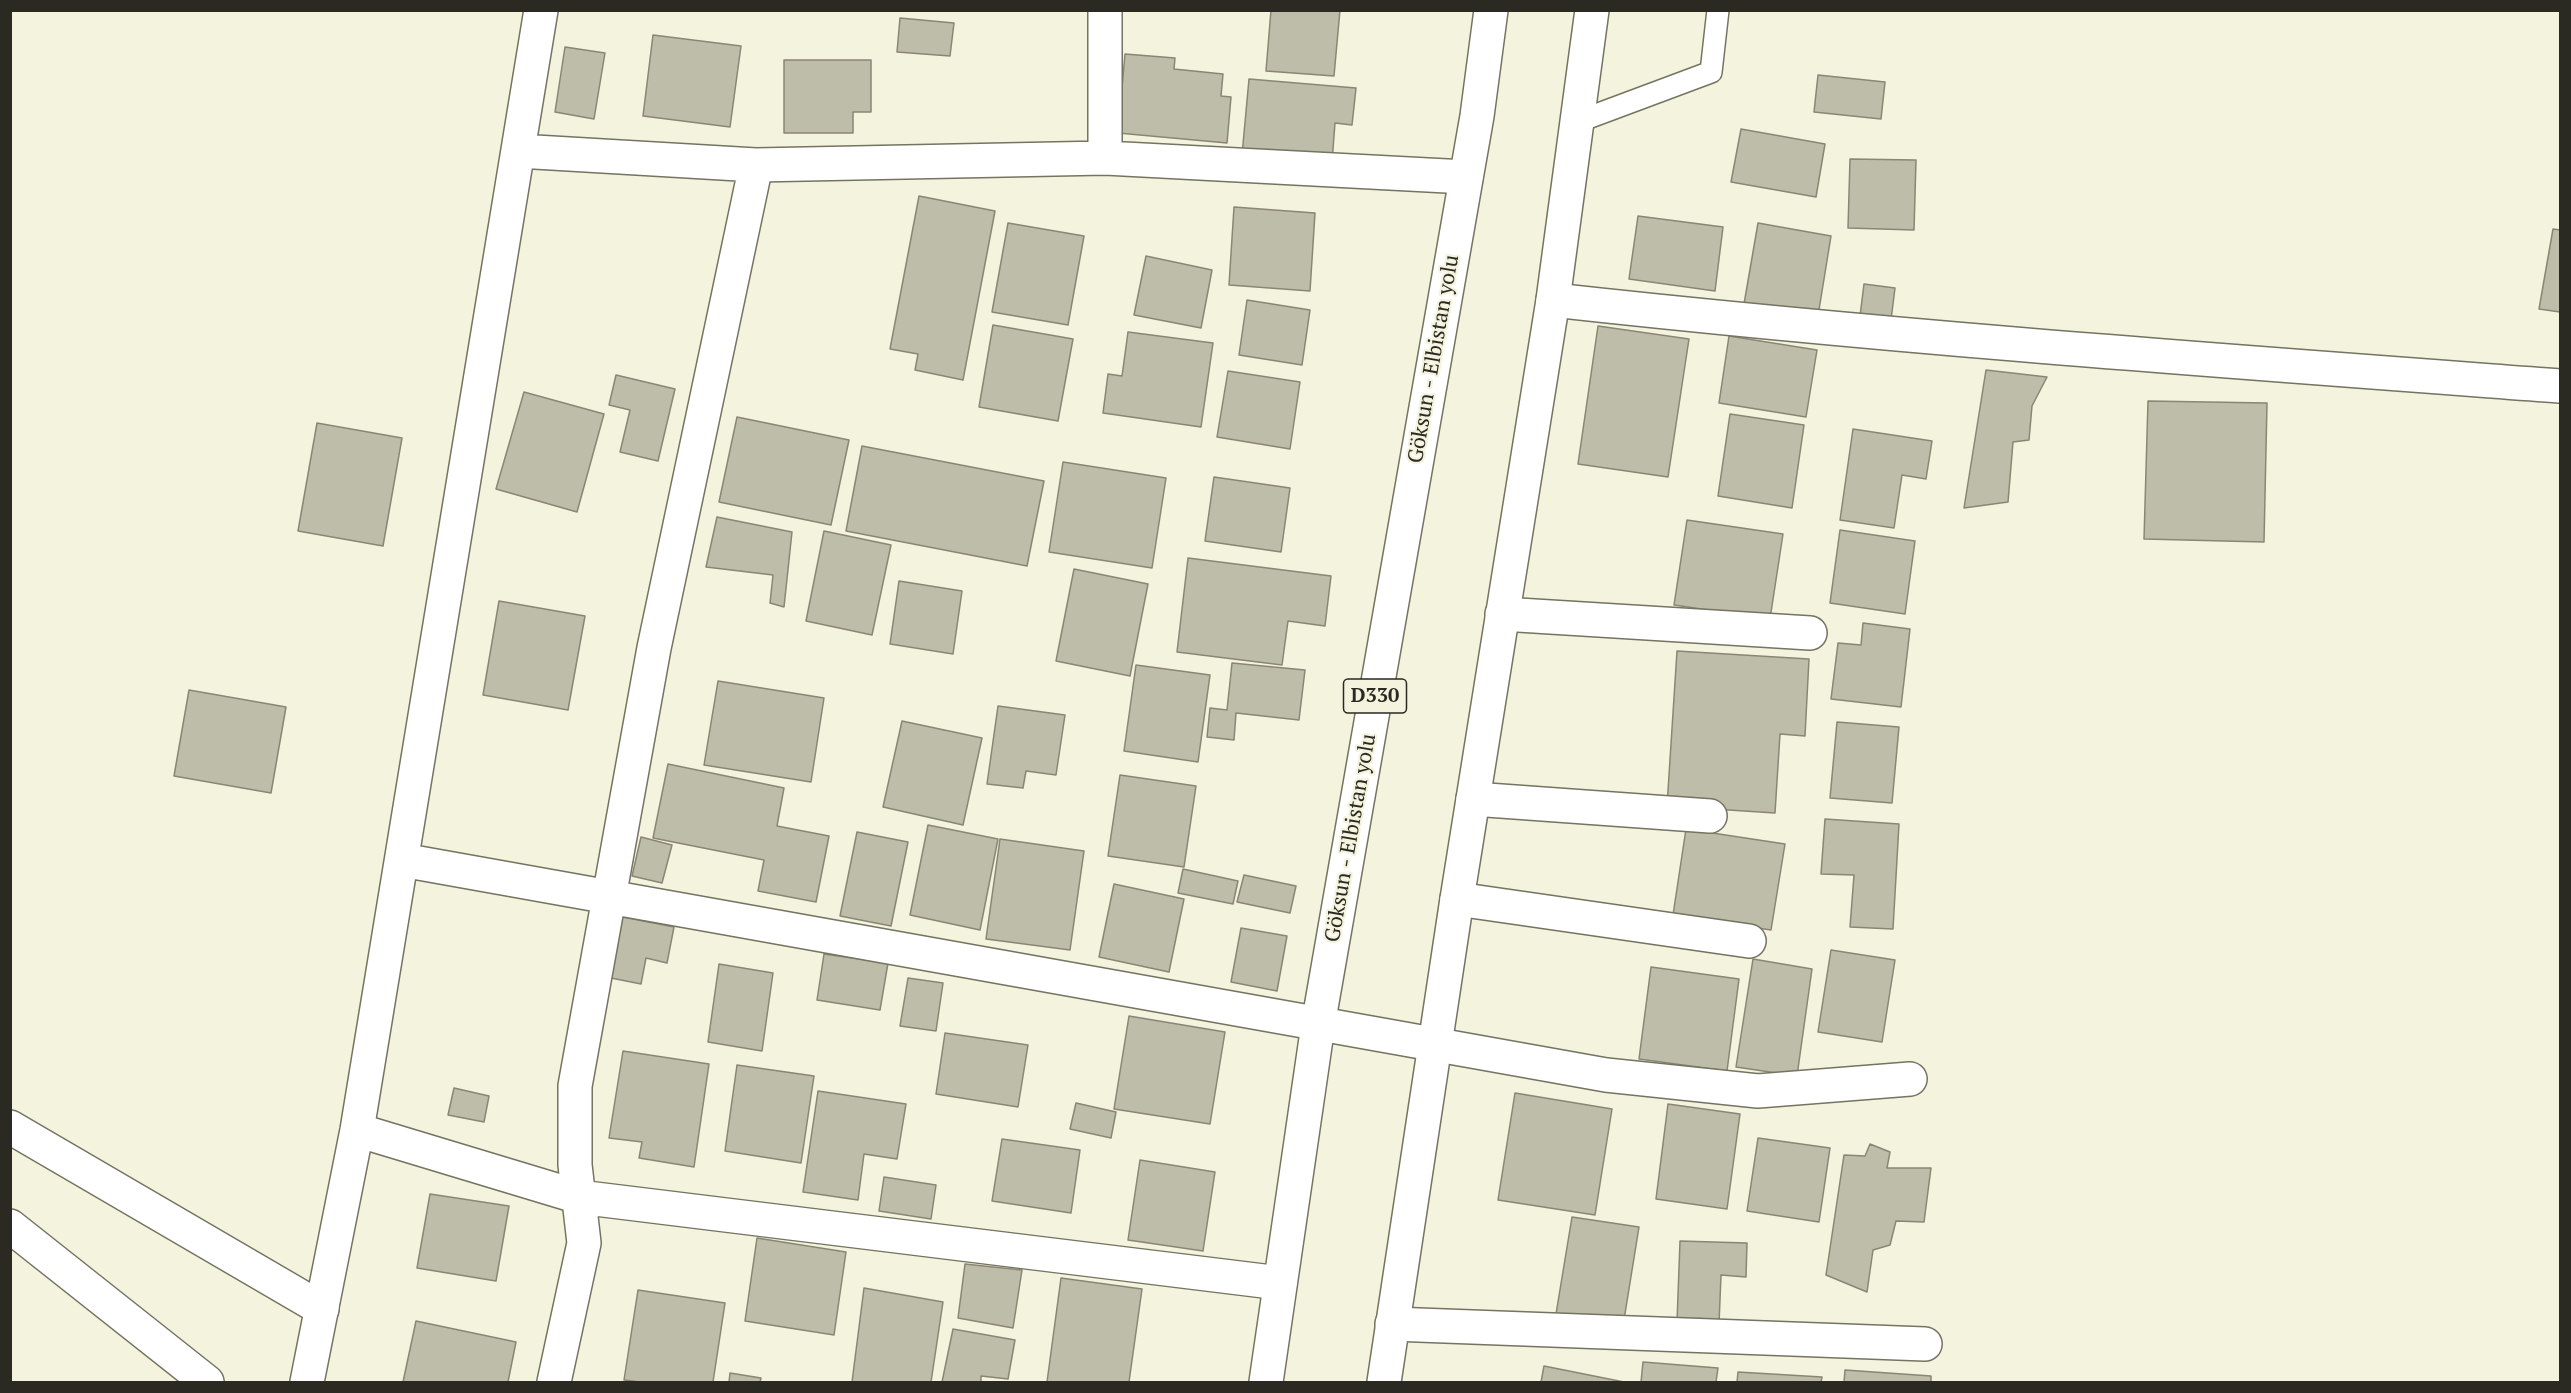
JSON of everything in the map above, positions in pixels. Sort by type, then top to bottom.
[{"type":"main road","points":[[308,1383],[357,1130],[541,10]]},
{"type":"main road","points":[[1105,10],[1105,158]]},
{"type":"main road","name":"Göksun - Elbistan yolu","points":[[1266,1383],[1318,1025],[1466,177],[1491,10]]},
{"type":"main road","points":[[1384,1383],[1457,899],[1553,300],[1592,10]]},
{"type":"main road","points":[[518,151],[756,165],[1105,158],[1466,177]]},
{"type":"main road","points":[[554,1383],[584,1243],[575,1165],[575,1086],[654,648],[756,165]]},
{"type":"main road","points":[[1553,300],[1749,322],[1977,343],[2560,386]]},
{"type":"main road","points":[[1502,614],[1810,633]]},
{"type":"main road","points":[[1473,799],[1710,816]]},
{"type":"main road","points":[[402,861],[1606,1075],[1758,1091],[1910,1079]]},
{"type":"main road","points":[[1457,899],[1749,942]]},
{"type":"main road","points":[[10,1127],[322,1310]]},
{"type":"main road","points":[[357,1130],[579,1197],[1280,1283]]},
{"type":"main road","points":[[10,1226],[207,1383]]},
{"type":"main road","points":[[1392,1324],[1925,1344]]},
{"type":"lane","points":[[1577,122],[1711,72],[1718,10]]},
{"type":"building","points":[[1271,10],[1340,10],[1334,76],[1266,71]]},
{"type":"building","points":[[900,18],[954,23],[950,56],[897,52]]},
{"type":"building","points":[[653,35],[741,46],[730,127],[643,116]]},
{"type":"building","points":[[565,47],[605,53],[594,119],[555,112]]},
{"type":"building","points":[[1125,54],[1175,58],[1174,69],[1223,74],[1221,96],[1231,97],[1227,143],[1118,133]]},
{"type":"building","points":[[784,60],[871,60],[871,112],[853,112],[853,133],[784,133]]},
{"type":"building","points":[[1818,75],[1885,82],[1881,119],[1814,112]]},
{"type":"building","points":[[1249,79],[1356,88],[1352,125],[1335,123],[1332,162],[1242,155]]},
{"type":"building","points":[[1741,129],[1825,144],[1816,197],[1731,182]]},
{"type":"building","points":[[1850,159],[1916,160],[1914,230],[1848,228]]},
{"type":"building","points":[[919,196],[995,211],[963,380],[915,370],[918,354],[890,349]]},
{"type":"building","points":[[1234,207],[1315,213],[1310,291],[1229,285]]},
{"type":"building","points":[[1638,216],[1723,227],[1715,291],[1629,279]]},
{"type":"building","points":[[1008,223],[1084,236],[1068,325],[992,312]]},
{"type":"building","points":[[1758,223],[1831,236],[1818,316],[1744,304]]},
{"type":"building","points":[[2553,229],[2560,230],[2560,312],[2539,309]]},
{"type":"building","points":[[1146,256],[1212,270],[1201,328],[1134,315]]},
{"type":"building","points":[[1864,284],[1895,288],[1891,320],[1860,316]]},
{"type":"building","points":[[1247,300],[1310,310],[1302,365],[1239,355]]},
{"type":"building","points":[[993,325],[1073,339],[1058,421],[979,407]]},
{"type":"building","points":[[1598,326],[1689,339],[1668,477],[1578,464]]},
{"type":"building","points":[[1128,332],[1213,343],[1201,427],[1103,413],[1108,374],[1122,376]]},
{"type":"building","points":[[1729,336],[1817,350],[1806,417],[1719,403]]},
{"type":"building","points":[[1986,370],[2047,377],[2032,406],[2029,440],[2013,442],[2008,502],[1964,508]]},
{"type":"building","points":[[1228,371],[1300,382],[1290,449],[1217,437]]},
{"type":"building","points":[[616,375],[675,389],[658,461],[620,452],[630,410],[609,405]]},
{"type":"building","points":[[524,392],[604,414],[577,512],[496,489]]},
{"type":"building","points":[[2148,401],[2267,403],[2264,542],[2144,539]]},
{"type":"building","points":[[1730,414],[1804,425],[1792,508],[1718,496]]},
{"type":"building","points":[[737,417],[849,440],[831,525],[719,502]]},
{"type":"building","points":[[317,423],[402,438],[383,546],[298,531]]},
{"type":"building","points":[[1853,429],[1932,441],[1926,479],[1902,475],[1894,528],[1840,520]]},
{"type":"building","points":[[862,446],[1044,481],[1027,566],[846,531]]},
{"type":"building","points":[[1063,462],[1166,478],[1152,568],[1049,552]]},
{"type":"building","points":[[1214,477],[1290,488],[1281,552],[1205,541]]},
{"type":"building","points":[[717,517],[792,532],[784,607],[770,603],[773,575],[706,567]]},
{"type":"building","points":[[1687,520],[1783,534],[1770,619],[1674,605]]},
{"type":"building","points":[[1840,530],[1915,541],[1905,614],[1830,603]]},
{"type":"building","points":[[824,531],[891,545],[872,635],[806,621]]},
{"type":"building","points":[[1188,558],[1331,576],[1325,626],[1288,621],[1282,665],[1177,652]]},
{"type":"building","points":[[1074,569],[1148,584],[1130,676],[1056,661]]},
{"type":"building","points":[[899,581],[962,591],[953,654],[890,644]]},
{"type":"building","points":[[499,601],[585,616],[568,710],[483,695]]},
{"type":"building","points":[[1863,623],[1910,629],[1901,707],[1831,699],[1838,643],[1861,645]]},
{"type":"building","points":[[1677,651],[1809,659],[1805,736],[1780,734],[1775,813],[1667,806]]},
{"type":"building","points":[[1232,663],[1305,670],[1299,720],[1236,713],[1234,740],[1207,737],[1210,708],[1227,710]]},
{"type":"building","points":[[1136,665],[1210,675],[1198,762],[1124,751]]},
{"type":"building","points":[[718,681],[824,698],[811,782],[704,765]]},
{"type":"building","points":[[189,690],[286,707],[271,793],[174,776]]},
{"type":"building","points":[[998,706],[1065,715],[1056,775],[1026,771],[1023,788],[987,784]]},
{"type":"building","points":[[902,721],[982,738],[963,825],[883,807]]},
{"type":"building","points":[[1837,722],[1899,727],[1892,803],[1830,798]]},
{"type":"building","points":[[668,764],[784,788],[777,826],[829,836],[816,902],[758,891],[764,860],[653,838]]},
{"type":"building","points":[[1120,775],[1196,786],[1184,867],[1108,856]]},
{"type":"building","points":[[1825,819],[1899,824],[1893,929],[1850,927],[1854,875],[1821,874]]},
{"type":"building","points":[[928,825],[998,839],[980,930],[910,915]]},
{"type":"building","points":[[1686,829],[1785,844],[1771,930],[1673,915]]},
{"type":"building","points":[[857,832],[908,842],[891,926],[840,916]]},
{"type":"building","points":[[641,837],[672,845],[662,883],[632,876]]},
{"type":"building","points":[[1000,839],[1084,851],[1070,950],[986,939]]},
{"type":"building","points":[[1183,869],[1238,881],[1233,904],[1178,893]]},
{"type":"building","points":[[1244,875],[1296,886],[1290,913],[1237,902]]},
{"type":"building","points":[[1114,884],[1184,899],[1169,972],[1099,957]]},
{"type":"building","points":[[618,916],[674,927],[667,963],[646,958],[641,984],[606,977]]},
{"type":"building","points":[[1241,928],[1287,936],[1277,991],[1231,982]]},
{"type":"building","points":[[1831,950],[1895,960],[1882,1042],[1818,1032]]},
{"type":"building","points":[[824,954],[888,963],[880,1010],[817,1000]]},
{"type":"building","points":[[1753,959],[1812,969],[1797,1076],[1736,1067]]},
{"type":"building","points":[[719,964],[773,973],[762,1051],[708,1042]]},
{"type":"building","points":[[1651,967],[1739,979],[1727,1071],[1639,1059]]},
{"type":"building","points":[[908,978],[943,983],[936,1031],[900,1026]]},
{"type":"building","points":[[1129,1016],[1225,1032],[1210,1124],[1114,1109]]},
{"type":"building","points":[[945,1033],[1028,1045],[1018,1107],[936,1094]]},
{"type":"building","points":[[623,1051],[709,1064],[694,1167],[639,1158],[642,1142],[609,1138]]},
{"type":"building","points":[[737,1065],[814,1076],[801,1163],[725,1151]]},
{"type":"building","points":[[454,1088],[489,1096],[484,1122],[448,1115]]},
{"type":"building","points":[[818,1091],[906,1104],[897,1159],[864,1154],[858,1200],[803,1192]]},
{"type":"building","points":[[1515,1093],[1612,1109],[1595,1215],[1498,1200]]},
{"type":"building","points":[[1076,1103],[1116,1112],[1111,1138],[1070,1129]]},
{"type":"building","points":[[1668,1104],[1740,1114],[1727,1209],[1656,1199]]},
{"type":"building","points":[[1758,1138],[1830,1148],[1819,1222],[1747,1211]]},
{"type":"building","points":[[1002,1139],[1080,1150],[1071,1213],[992,1201]]},
{"type":"building","points":[[1870,1144],[1890,1152],[1887,1168],[1931,1168],[1924,1222],[1896,1221],[1890,1245],[1873,1250],[1867,1292],[1826,1275],[1844,1155],[1865,1156]]},
{"type":"building","points":[[1140,1160],[1215,1172],[1203,1251],[1128,1240]]},
{"type":"building","points":[[884,1177],[936,1185],[931,1219],[879,1211]]},
{"type":"building","points":[[430,1194],[509,1206],[496,1281],[417,1268]]},
{"type":"building","points":[[1572,1217],[1639,1227],[1623,1326],[1555,1320]]},
{"type":"building","points":[[757,1238],[846,1252],[834,1335],[745,1321]]},
{"type":"building","points":[[1680,1241],[1747,1243],[1746,1277],[1721,1275],[1719,1324],[1677,1322]]},
{"type":"building","points":[[965,1264],[1022,1270],[1013,1328],[958,1318]]},
{"type":"building","points":[[1061,1278],[1142,1289],[1129,1382],[1047,1382]]},
{"type":"building","points":[[864,1288],[943,1302],[931,1382],[852,1382]]},
{"type":"building","points":[[638,1290],[725,1303],[713,1382],[624,1380]]},
{"type":"building","points":[[416,1321],[516,1342],[508,1382],[403,1382]]},
{"type":"building","points":[[953,1329],[1015,1340],[1008,1379],[981,1376],[981,1382],[942,1382]]},
{"type":"building","points":[[1643,1362],[1718,1368],[1716,1382],[1641,1382]]},
{"type":"building","points":[[1544,1366],[1624,1382],[1541,1382]]},
{"type":"building","points":[[1845,1370],[1931,1376],[1931,1382],[1844,1382]]},
{"type":"building","points":[[1738,1372],[1822,1377],[1821,1382],[1737,1382]]},
{"type":"building","points":[[730,1373],[761,1378],[760,1382],[729,1382]]}]
